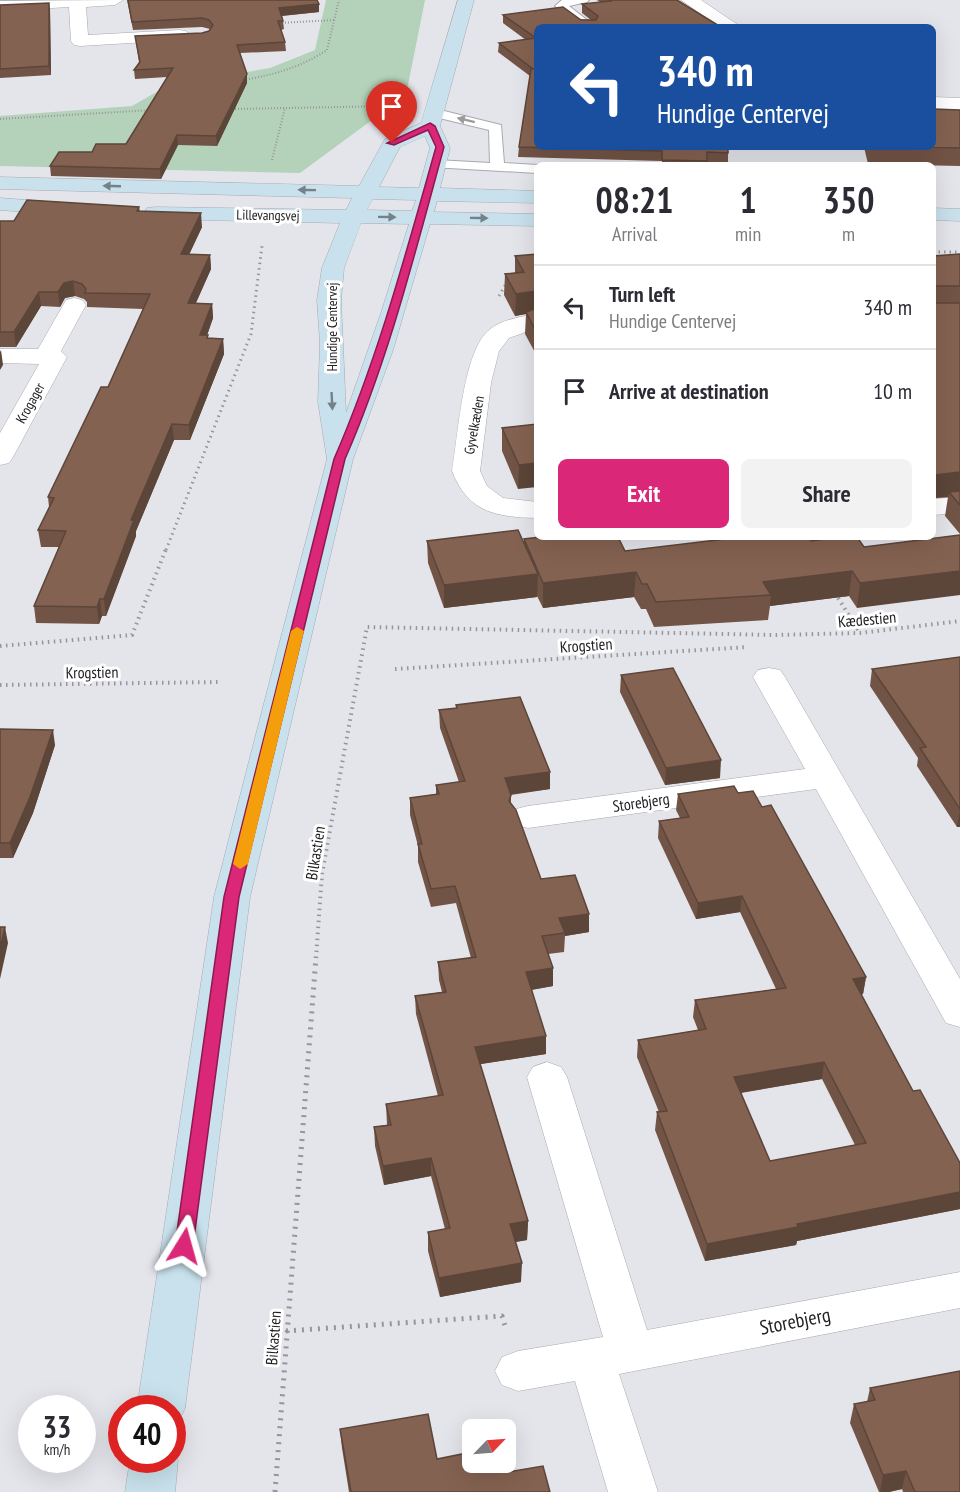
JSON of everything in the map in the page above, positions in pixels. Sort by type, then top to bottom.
[{"type":"street","points":[[0,6],[115,0]]},
{"type":"street","points":[[433,119],[466,0]]},
{"type":"street","points":[[689,0],[727,24]]},
{"type":"street","points":[[77,2],[80,41],[195,34]]},
{"type":"street","points":[[936,103],[960,104]]},
{"type":"street","name":"Hundige Centervej","points":[[163,1395],[232,897],[340,459],[363,406],[386,339],[436,164],[440,147],[433,119],[392,143],[353,216],[333,268],[329,300],[332,343],[331,402],[340,459]]},
{"type":"street","name":"Lillevangsvej","points":[[0,183],[366,191],[424,205],[534,220]]},
{"type":"street","name":"Lillevangsvej","points":[[135,212],[353,216],[424,205],[528,196]]},
{"type":"street","points":[[0,204],[90,210]]},
{"type":"street","points":[[936,214],[960,215]]},
{"type":"street","points":[[936,228],[960,228]]},
{"type":"street","name":"Krogager","points":[[46,357],[74,305]]},
{"type":"street","points":[[501,331],[534,322]]},
{"type":"street","name":"Gyvelkæden","points":[[501,331],[490,342],[484,361],[466,471],[470,485],[480,497],[496,506],[534,510]]},
{"type":"street","name":"Krogager","points":[[0,356],[55,357],[0,458]]},
{"type":"street","points":[[936,507],[960,505]]},
{"type":"street","points":[[769,677],[960,1013]]},
{"type":"street","name":"Storebjerg","points":[[528,817],[826,777]]},
{"type":"street","points":[[547,1077],[611,1356],[633,1492]]},
{"type":"street","name":"Storebjerg","points":[[518,1371],[611,1356],[960,1290]]},
{"type":"street","points":[[150,1492],[152,1473]]},
{"type":"lane","points":[[583,0],[567,2],[561,6],[586,24]]},
{"type":"lane","points":[[433,119],[496,128],[497,166]]},
{"type":"lane","points":[[436,164],[531,168],[528,196]]},
{"type":"path","points":[[240,80],[289,70],[310,62],[327,50],[339,0]]},
{"type":"path","points":[[275,24],[334,20]]},
{"type":"path","points":[[147,111],[154,105]]},
{"type":"path","points":[[228,109],[399,106]]},
{"type":"path","points":[[272,160],[285,108]]},
{"type":"path","points":[[0,119],[159,110]]},
{"type":"path","points":[[0,646],[132,635],[251,334],[263,236]]},
{"type":"path","points":[[936,252],[960,252]]},
{"type":"path","points":[[501,331],[483,324],[511,275]]},
{"type":"path","points":[[830,585],[860,633]]},
{"type":"path","name":"Kædestien","points":[[776,635],[860,633],[960,621]]},
{"type":"path","name":"Bilkastien","points":[[275,1492],[322,874],[367,627],[776,635]]},
{"type":"path","points":[[768,639],[776,635]]},
{"type":"path","name":"Krogstien","points":[[395,669],[752,647]]},
{"type":"path","name":"Krogstien","points":[[0,685],[220,682]]},
{"type":"path","points":[[286,1331],[502,1316],[518,1371]]},
{"type":"green space","points":[[326,0],[425,0],[406,95],[300,173],[0,166],[0,116],[132,106],[167,86],[270,68],[315,50]]},
{"type":"building","points":[[128,0],[317,0],[319,4],[279,8],[283,21],[278,21],[285,42],[237,45],[247,74],[216,136],[177,135],[160,169],[50,166],[59,152],[92,152],[96,144],[126,144],[173,68],[134,70],[140,62],[135,36],[202,33],[209,31],[213,25],[209,20],[202,18],[132,22]]},
{"type":"building","points":[[677,0],[716,24],[534,24],[534,37],[503,15],[563,7],[581,20],[596,20],[598,16],[582,4]]},
{"type":"building","points":[[49,3],[49,66],[0,69],[0,5]]},
{"type":"building","points":[[534,38],[534,147],[519,147],[531,69],[533,69],[499,43]]},
{"type":"building","points":[[936,109],[960,110],[960,148],[936,147]]},
{"type":"building","points":[[626,150],[728,150],[728,153],[707,152],[707,161],[662,160],[662,151]]},
{"type":"building","points":[[27,200],[139,207],[137,211],[201,213],[181,254],[210,255],[188,303],[212,304],[200,335],[223,339],[189,425],[172,424],[131,520],[134,520],[104,599],[100,599],[97,607],[34,606],[66,531],[38,530],[54,498],[48,497],[101,387],[108,387],[150,294],[85,293],[86,289],[82,284],[73,281],[64,283],[58,292],[39,292],[14,332],[0,332],[0,221],[14,221]]},
{"type":"building","points":[[534,254],[534,291],[516,294],[505,274],[524,272],[515,256]]},
{"type":"building","points":[[960,254],[960,286],[936,286],[936,256]]},
{"type":"building","points":[[936,303],[960,303],[960,472],[936,475]]},
{"type":"building","points":[[534,309],[534,327],[526,312]]},
{"type":"building","points":[[534,424],[534,463],[519,465],[502,428]]},
{"type":"building","points":[[960,491],[960,505],[949,492]]},
{"type":"building","points":[[518,530],[538,574],[444,585],[427,541]]},
{"type":"building","points":[[960,535],[960,571],[860,583],[852,571],[763,582],[771,595],[656,602],[647,584],[642,584],[636,572],[543,583],[524,539],[620,540],[625,551],[717,540],[859,540],[864,547],[936,540],[936,538]]},
{"type":"building","points":[[960,657],[960,809],[920,748],[926,747],[872,669]]},
{"type":"building","points":[[673,668],[721,760],[666,768],[621,675]]},
{"type":"building","points":[[520,697],[550,772],[505,778],[511,795],[509,801],[516,810],[541,879],[575,875],[589,914],[559,918],[565,933],[542,936],[553,968],[526,972],[546,1036],[475,1047],[528,1221],[510,1224],[522,1263],[439,1278],[428,1232],[450,1228],[431,1158],[383,1166],[374,1127],[391,1125],[386,1104],[443,1095],[415,996],[446,992],[438,962],[476,957],[455,886],[431,889],[418,844],[422,844],[410,798],[439,794],[436,785],[465,781],[439,710],[457,708],[456,705]]},
{"type":"building","points":[[0,729],[53,730],[30,797],[10,843],[0,843]]},
{"type":"building","points":[[734,786],[738,793],[753,791],[762,807],[771,805],[866,977],[853,979],[913,1091],[920,1090],[960,1163],[960,1192],[707,1244],[657,1112],[667,1111],[638,1040],[706,1029],[695,1000],[786,988],[742,896],[698,903],[659,821],[689,817],[678,794]],"holes":[[[824,1062],[866,1143],[770,1161],[734,1077]]]},
{"type":"building","points":[[0,927],[5,927],[0,949]]},
{"type":"building","points":[[960,1371],[960,1492],[915,1492],[906,1471],[883,1475],[854,1404],[875,1400],[870,1388]]},
{"type":"building","points":[[428,1414],[437,1459],[462,1454],[462,1473],[516,1473],[516,1471],[543,1466],[550,1492],[351,1492],[340,1429]]},
{"type":"slow traffic","points":[[240,864],[297,631]]},
{"type":"route","points":[[184,1246],[232,897],[340,459],[363,406],[386,339],[440,147],[430,126],[392,143]]}]
